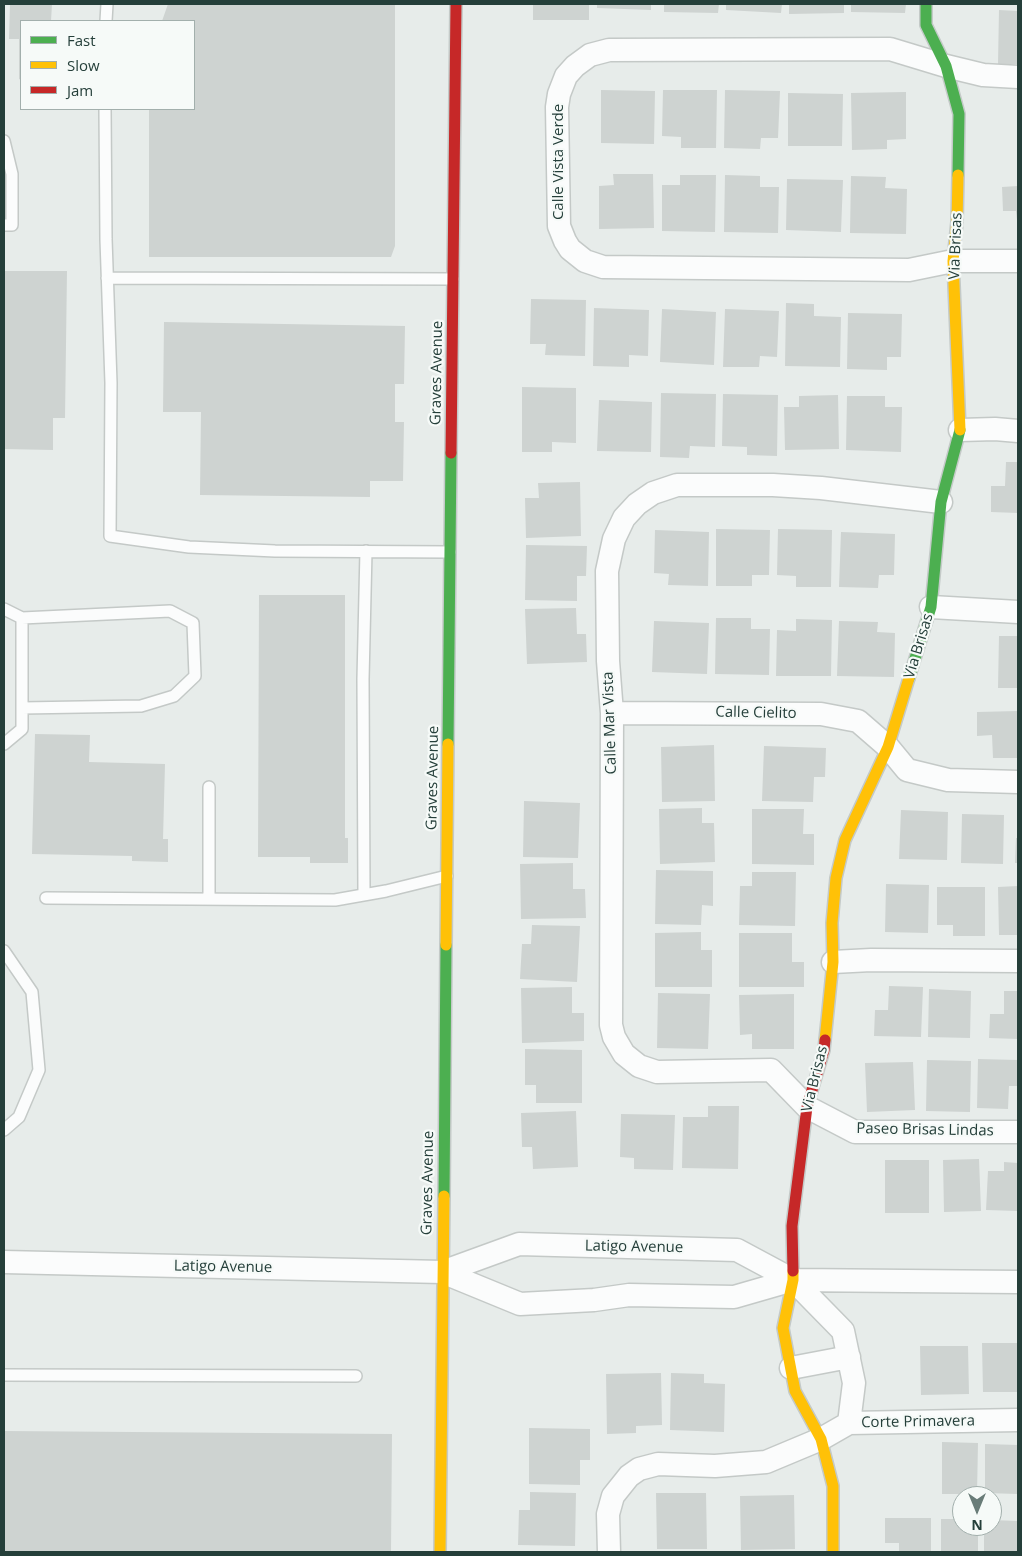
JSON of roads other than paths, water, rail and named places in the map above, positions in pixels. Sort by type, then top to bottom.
[{"type":"street","name":"Graves Avenue","points":[[440,1552],[456,4]]},
{"type":"street","name":"Via Brisas","points":[[833,1552],[833,1486],[821,1439],[796,1391],[783,1328],[793,1280],[792,1226],[807,1107],[824,1050],[833,962],[832,923],[836,878],[845,840],[888,747],[931,607],[941,502],[960,430],[953,261],[959,114],[946,66],[926,25],[926,4]]},
{"type":"street","name":"Calle Vista Verde","points":[[1018,77],[983,75],[890,49],[609,50],[590,55],[574,66],[566,76],[559,94],[557,107],[559,226],[570,248],[585,261],[603,267],[910,270],[953,261],[1018,261]]},
{"type":"street","points":[[960,430],[995,429],[1018,431]]},
{"type":"street","name":"Calle Mar Vista","points":[[807,1107],[771,1070],[657,1072],[639,1066],[624,1054],[614,1038],[611,1025],[612,712],[608,661],[607,571],[614,539],[624,518],[637,504],[653,493],[677,485],[773,485],[821,488],[941,502]]},
{"type":"street","points":[[931,607],[1018,612]]},
{"type":"street","name":"Calle Cielito","points":[[612,712],[821,714],[858,721],[888,747],[907,770],[948,780],[1018,782]]},
{"type":"street","points":[[833,962],[870,960],[1018,962]]},
{"type":"street","name":"Paseo Brisas Lindas","points":[[807,1107],[855,1132],[1018,1132]]},
{"type":"street","name":"Latigo Avenue","points":[[442,1272],[519,1244],[737,1250],[793,1280]]},
{"type":"street","name":"Latigo Avenue","points":[[4,1262],[442,1272],[520,1304],[594,1300],[629,1295],[734,1297],[793,1280],[1018,1282]]},
{"type":"street","points":[[793,1280],[843,1331],[854,1383],[849,1423]]},
{"type":"street","points":[[791,1368],[849,1357]]},
{"type":"street","name":"Corte Primavera","points":[[609,1552],[608,1514],[613,1496],[629,1476],[640,1469],[658,1464],[715,1466],[766,1462],[821,1439],[849,1423],[1018,1420]]},
{"type":"lane","points":[[106,20],[107,4]]},
{"type":"lane","points":[[105,110],[107,278],[111,383],[110,536],[189,547],[366,552],[450,552]]},
{"type":"lane","points":[[4,141],[12,174],[12,225],[4,225]]},
{"type":"lane","points":[[107,278],[453,279]]},
{"type":"lane","points":[[364,895],[363,679],[366,552]]},
{"type":"lane","points":[[4,609],[22,618],[170,611],[192,623],[194,676],[174,696],[141,706],[22,708]]},
{"type":"lane","points":[[4,744],[22,729],[22,618]]},
{"type":"lane","points":[[209,787],[209,899]]},
{"type":"lane","points":[[46,898],[335,900],[447,876]]},
{"type":"lane","points":[[4,950],[32,992],[39,1070],[19,1117],[4,1130]]},
{"type":"lane","points":[[4,1375],[356,1376]]}]
